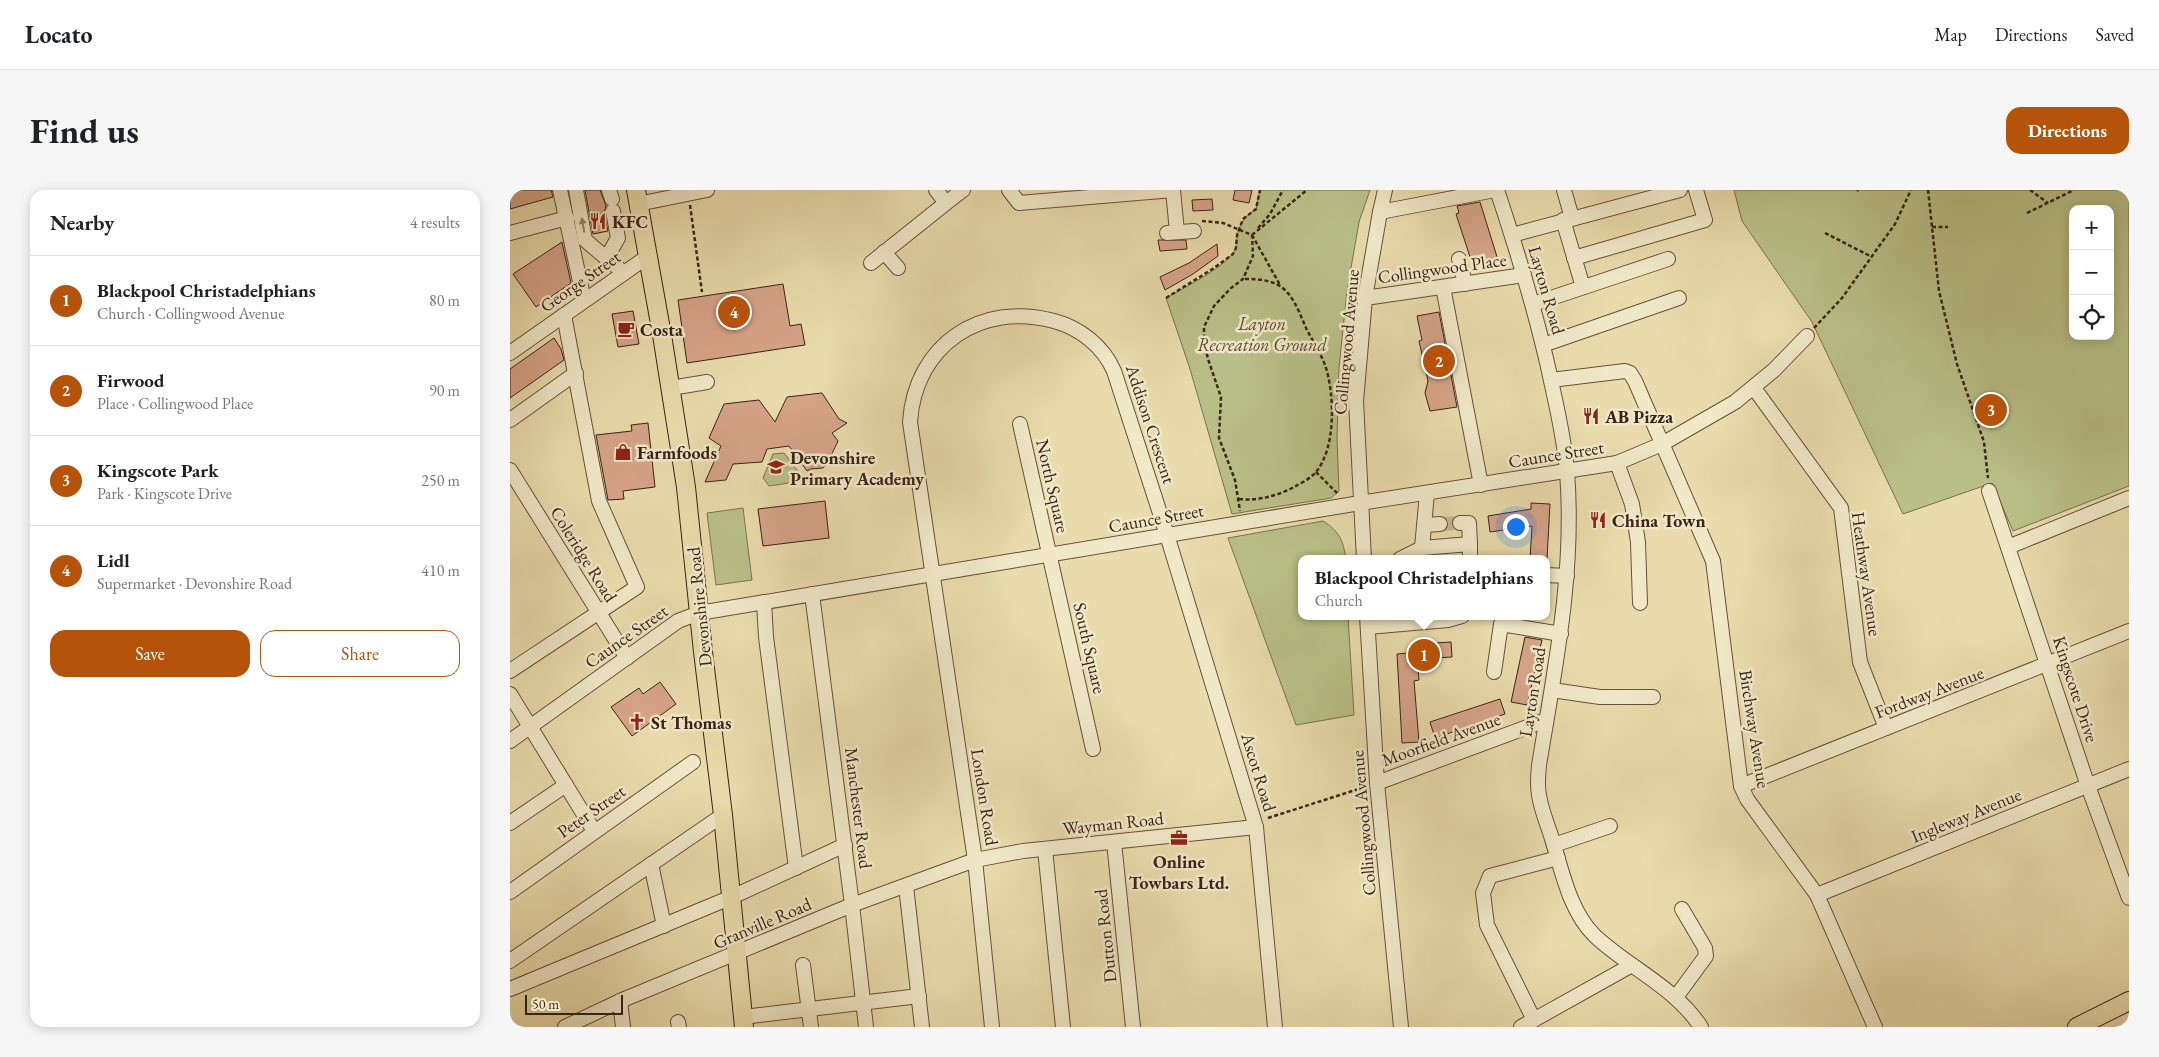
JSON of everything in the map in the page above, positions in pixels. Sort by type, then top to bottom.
[{"type":"main road","name":"Devonshire Road","points":[[637,197],[688,496],[699,613],[732,897],[743,1022]]},
{"type":"main road","points":[[2077,1027],[2129,1001]]},
{"type":"street","points":[[560,190],[584,300]]},
{"type":"street","points":[[576,190],[585,240],[590,242],[603,257],[624,273]]},
{"type":"street","points":[[637,197],[688,194],[707,190]]},
{"type":"street","points":[[936,190],[946,203]]},
{"type":"street","points":[[871,263],[963,190]]},
{"type":"street","points":[[1009,190],[1019,203],[1173,190],[1172,233],[1197,226]]},
{"type":"street","name":"Collingwood Avenue","points":[[1363,555],[1355,504],[1356,401],[1365,298],[1385,190]]},
{"type":"street","points":[[1380,212],[1496,190]]},
{"type":"street","name":"Layton Road","points":[[1496,190],[1512,235],[1544,345],[1567,472],[1567,576],[1561,634],[1546,720],[1538,785],[1540,802],[1572,898],[1584,924],[1595,936],[1676,997],[1693,1014],[1701,1027]]},
{"type":"street","points":[[1564,190],[1574,258],[1583,287]]},
{"type":"street","points":[[1512,235],[1680,190]]},
{"type":"street","points":[[1574,258],[1705,220],[1696,190]]},
{"type":"street","points":[[603,257],[618,238],[611,200]]},
{"type":"street","points":[[510,233],[567,218]]},
{"type":"street","points":[[884,252],[898,268]]},
{"type":"street","name":"George Street","points":[[510,353],[647,257]]},
{"type":"street","points":[[1458,258],[1465,284]]},
{"type":"street","points":[[1533,304],[1668,259]]},
{"type":"street","name":"Collingwood Place","points":[[1365,298],[1524,275]]},
{"type":"street","points":[[1444,287],[1481,485]]},
{"type":"street","points":[[1544,345],[1679,298]]},
{"type":"street","points":[[510,671],[637,588],[599,501],[564,315]]},
{"type":"street","name":"Addison Crescent","points":[[932,574],[910,422],[911,406],[923,375],[941,348],[965,328],[981,321],[1012,315],[1029,316],[1060,323],[1075,329],[1099,347],[1108,358],[1114,370],[1167,535]]},
{"type":"street","name":"Caunce Street","points":[[510,741],[678,621],[699,613],[1355,504],[1617,463],[1662,444],[1716,414],[1754,388],[1806,336]]},
{"type":"street","name":"Birchway Avenue","points":[[1551,380],[1614,371],[1630,373],[1635,380],[1713,561],[1741,786],[1747,799],[1817,896],[1875,1027]]},
{"type":"street","points":[[510,420],[576,373]]},
{"type":"street","points":[[671,388],[706,382]]},
{"type":"street","name":"Heathway Avenue","points":[[1754,388],[1841,508],[1860,662],[1886,728]]},
{"type":"street","name":"North Square","points":[[1020,424],[1050,555]]},
{"type":"street","points":[[1617,463],[1632,504],[1638,542],[1640,603]]},
{"type":"street","name":"Coleridge Road","points":[[510,470],[626,658]]},
{"type":"street","name":"Kingscote Drive","points":[[1989,491],[2088,786],[2129,898]]},
{"type":"street","points":[[1427,493],[1424,525],[1416,553],[1470,544]]},
{"type":"street","points":[[2008,547],[2129,498]]},
{"type":"street","points":[[1460,523],[1469,522],[1470,555]]},
{"type":"street","points":[[1424,525],[1440,524]]},
{"type":"street","name":"Ascot Road","points":[[1167,535],[1255,825],[1275,1027]]},
{"type":"street","name":"South Square","points":[[1050,555],[1093,749]]},
{"type":"street","name":"London Road","points":[[932,574],[975,860],[992,1027]]},
{"type":"street","points":[[1550,575],[1567,576]]},
{"type":"street","name":"Manchester Road","points":[[812,594],[845,845],[866,1027]]},
{"type":"street","points":[[764,602],[766,637],[796,868]]},
{"type":"street","points":[[1368,621],[1403,620]]},
{"type":"street","name":"Collingwood Avenue","points":[[1368,621],[1377,783],[1401,1027]]},
{"type":"street","points":[[1494,672],[1501,624],[1561,634]]},
{"type":"street","name":"Fordway Avenue","points":[[1741,786],[2048,665],[2129,631]]},
{"type":"street","points":[[1552,690],[1600,697],[1653,697]]},
{"type":"street","points":[[510,694],[594,831]]},
{"type":"street","name":"Moorfield Avenue","points":[[1377,783],[1546,720]]},
{"type":"street","name":"Peter Street","points":[[510,892],[693,762]]},
{"type":"street","name":"Ingleway Avenue","points":[[1817,896],[2129,769]]},
{"type":"street","points":[[510,823],[566,785]]},
{"type":"street","points":[[510,961],[723,815]]},
{"type":"street","name":"Wayman Road","points":[[975,860],[1002,854],[1255,825]]},
{"type":"street","points":[[1554,845],[1610,826]]},
{"type":"street","name":"Dutton Road","points":[[1114,842],[1133,1027]]},
{"type":"street","points":[[510,989],[732,897],[845,845]]},
{"type":"street","points":[[1045,849],[1063,1027]]},
{"type":"street","points":[[1534,1020],[1487,925],[1483,893],[1490,876],[1558,858]]},
{"type":"street","name":"Granville Road","points":[[566,1027],[620,1001],[852,905],[975,860]]},
{"type":"street","points":[[651,864],[664,926]]},
{"type":"street","points":[[906,886],[922,1027]]},
{"type":"street","points":[[1676,997],[1706,956],[1706,948],[1682,908]]},
{"type":"street","points":[[803,965],[811,1027]]},
{"type":"street","points":[[1521,1027],[1632,965]]},
{"type":"street","points":[[743,1022],[809,1010],[918,996]]},
{"type":"street","points":[[620,1001],[623,1027]]},
{"type":"path","points":[[1166,298],[1233,254],[1236,248],[1237,235],[1247,214],[1256,209],[1260,190]]},
{"type":"path","points":[[1241,523],[1235,480],[1219,438],[1221,397],[1207,353],[1204,327],[1214,306],[1231,288],[1243,279],[1253,256],[1252,235],[1270,214],[1283,190]]},
{"type":"path","points":[[1252,235],[1307,190]]},
{"type":"path","points":[[1806,336],[1842,298],[1896,224],[1911,190]]},
{"type":"path","points":[[1928,190],[1939,291],[1956,364],[1984,442],[1989,491]]},
{"type":"path","points":[[2030,190],[2034,191],[2048,203]]},
{"type":"path","points":[[2027,213],[2074,190]]},
{"type":"path","points":[[688,194],[702,292]]},
{"type":"path","points":[[1197,226],[1223,224],[1252,235],[1281,286],[1298,310],[1324,365],[1330,386],[1330,440],[1326,455],[1316,472],[1288,490],[1254,501],[1239,499]]},
{"type":"path","points":[[1932,227],[1948,227]]},
{"type":"path","points":[[1825,233],[1872,257]]},
{"type":"path","points":[[1243,279],[1258,279],[1281,286]]},
{"type":"path","points":[[1316,472],[1355,504]]},
{"type":"path","points":[[1255,825],[1377,783]]},
{"type":"green space","name":"Layton Recreation Ground","points":[[1260,190],[1370,190],[1359,222],[1347,291],[1339,367],[1337,438],[1339,491],[1331,498],[1232,514],[1190,369],[1166,298],[1221,265],[1234,252],[1239,229],[1246,218],[1256,209]]},
{"type":"green space","points":[[1734,190],[2129,190],[2129,486],[2013,531],[1992,483],[1903,514],[1812,322],[1742,221]]},
{"type":"green space","points":[[784,453],[800,474],[796,482],[769,486],[763,478],[773,454]]},
{"type":"green space","points":[[743,508],[752,580],[716,585],[707,513]]},
{"type":"green space","points":[[1323,521],[1337,532],[1345,555],[1298,555],[1298,620],[1348,620],[1354,715],[1296,725],[1228,538]]},
{"type":"building","points":[[519,190],[551,190],[553,197],[510,209],[510,193]]},
{"type":"building","name":"KFC","points":[[585,190],[600,190],[606,206],[604,213],[608,231],[593,234]]},
{"type":"building","points":[[1235,190],[1252,190],[1249,203],[1233,200]]},
{"type":"building","points":[[1212,199],[1213,210],[1193,211],[1192,200]]},
{"type":"building","points":[[1480,202],[1498,260],[1473,266],[1456,214],[1459,213],[1457,206]]},
{"type":"building","points":[[1158,240],[1186,240],[1187,249],[1160,251]]},
{"type":"building","points":[[562,242],[571,283],[536,307],[513,274]]},
{"type":"building","points":[[1217,244],[1218,256],[1193,274],[1165,290],[1160,277],[1189,263]]},
{"type":"building","points":[[783,284],[790,326],[801,324],[805,345],[687,363],[678,300]]},
{"type":"building","name":"Costa","points":[[633,311],[639,344],[618,347],[612,314]]},
{"type":"building","points":[[1439,312],[1457,407],[1430,411],[1425,393],[1428,381],[1419,341],[1422,340],[1417,316]]},
{"type":"building","points":[[554,338],[561,349],[564,360],[510,398],[510,369]]},
{"type":"building","points":[[822,393],[839,419],[847,423],[832,433],[838,441],[827,464],[823,468],[807,471],[789,446],[767,449],[762,462],[733,464],[726,480],[705,482],[721,446],[709,438],[724,404],[759,400],[775,422],[787,397]]},
{"type":"building","name":"Farmfoods","points":[[648,423],[655,487],[623,491],[624,499],[608,500],[596,435],[632,431],[631,425]]},
{"type":"building","points":[[825,501],[829,538],[763,546],[758,509]]},
{"type":"building","points":[[1531,503],[1550,504],[1547,555],[1530,555],[1532,526],[1490,532],[1488,516],[1531,509]]},
{"type":"building","points":[[1525,637],[1542,640],[1527,705],[1511,702]]},
{"type":"building","points":[[1451,642],[1452,657],[1436,658],[1437,666],[1418,667],[1419,680],[1414,681],[1419,742],[1402,743],[1397,654],[1420,652],[1419,644]]},
{"type":"building","name":"St Thomas","points":[[660,682],[676,704],[632,736],[611,707],[639,688],[643,694]]},
{"type":"building","points":[[1500,699],[1505,714],[1435,738],[1430,722]]},
{"type":"tunnel","points":[[1440,524],[1460,523]]},
{"type":"place","name":"KFC","points":[[598,221]]},
{"type":"place","name":"Lidl","points":[[734,312]]},
{"type":"place","name":"Costa","points":[[626,329]]},
{"type":"place","name":"Firwood","points":[[1439,361]]},
{"type":"place","name":"Kingscote Park","points":[[1991,410]]},
{"type":"place","name":"AB Pizza","points":[[1591,416]]},
{"type":"place","name":"Farmfoods","points":[[623,452]]},
{"type":"place","name":"Devonshire Primary Academy","points":[[776,467]]},
{"type":"place","name":"China Town","points":[[1598,520]]},
{"type":"place","name":"Blackpool Christadelphians","points":[[1424,655]]},
{"type":"place","name":"St Thomas","points":[[637,722]]},
{"type":"place","name":"Online Towbars Ltd.","points":[[1179,838]]}]
